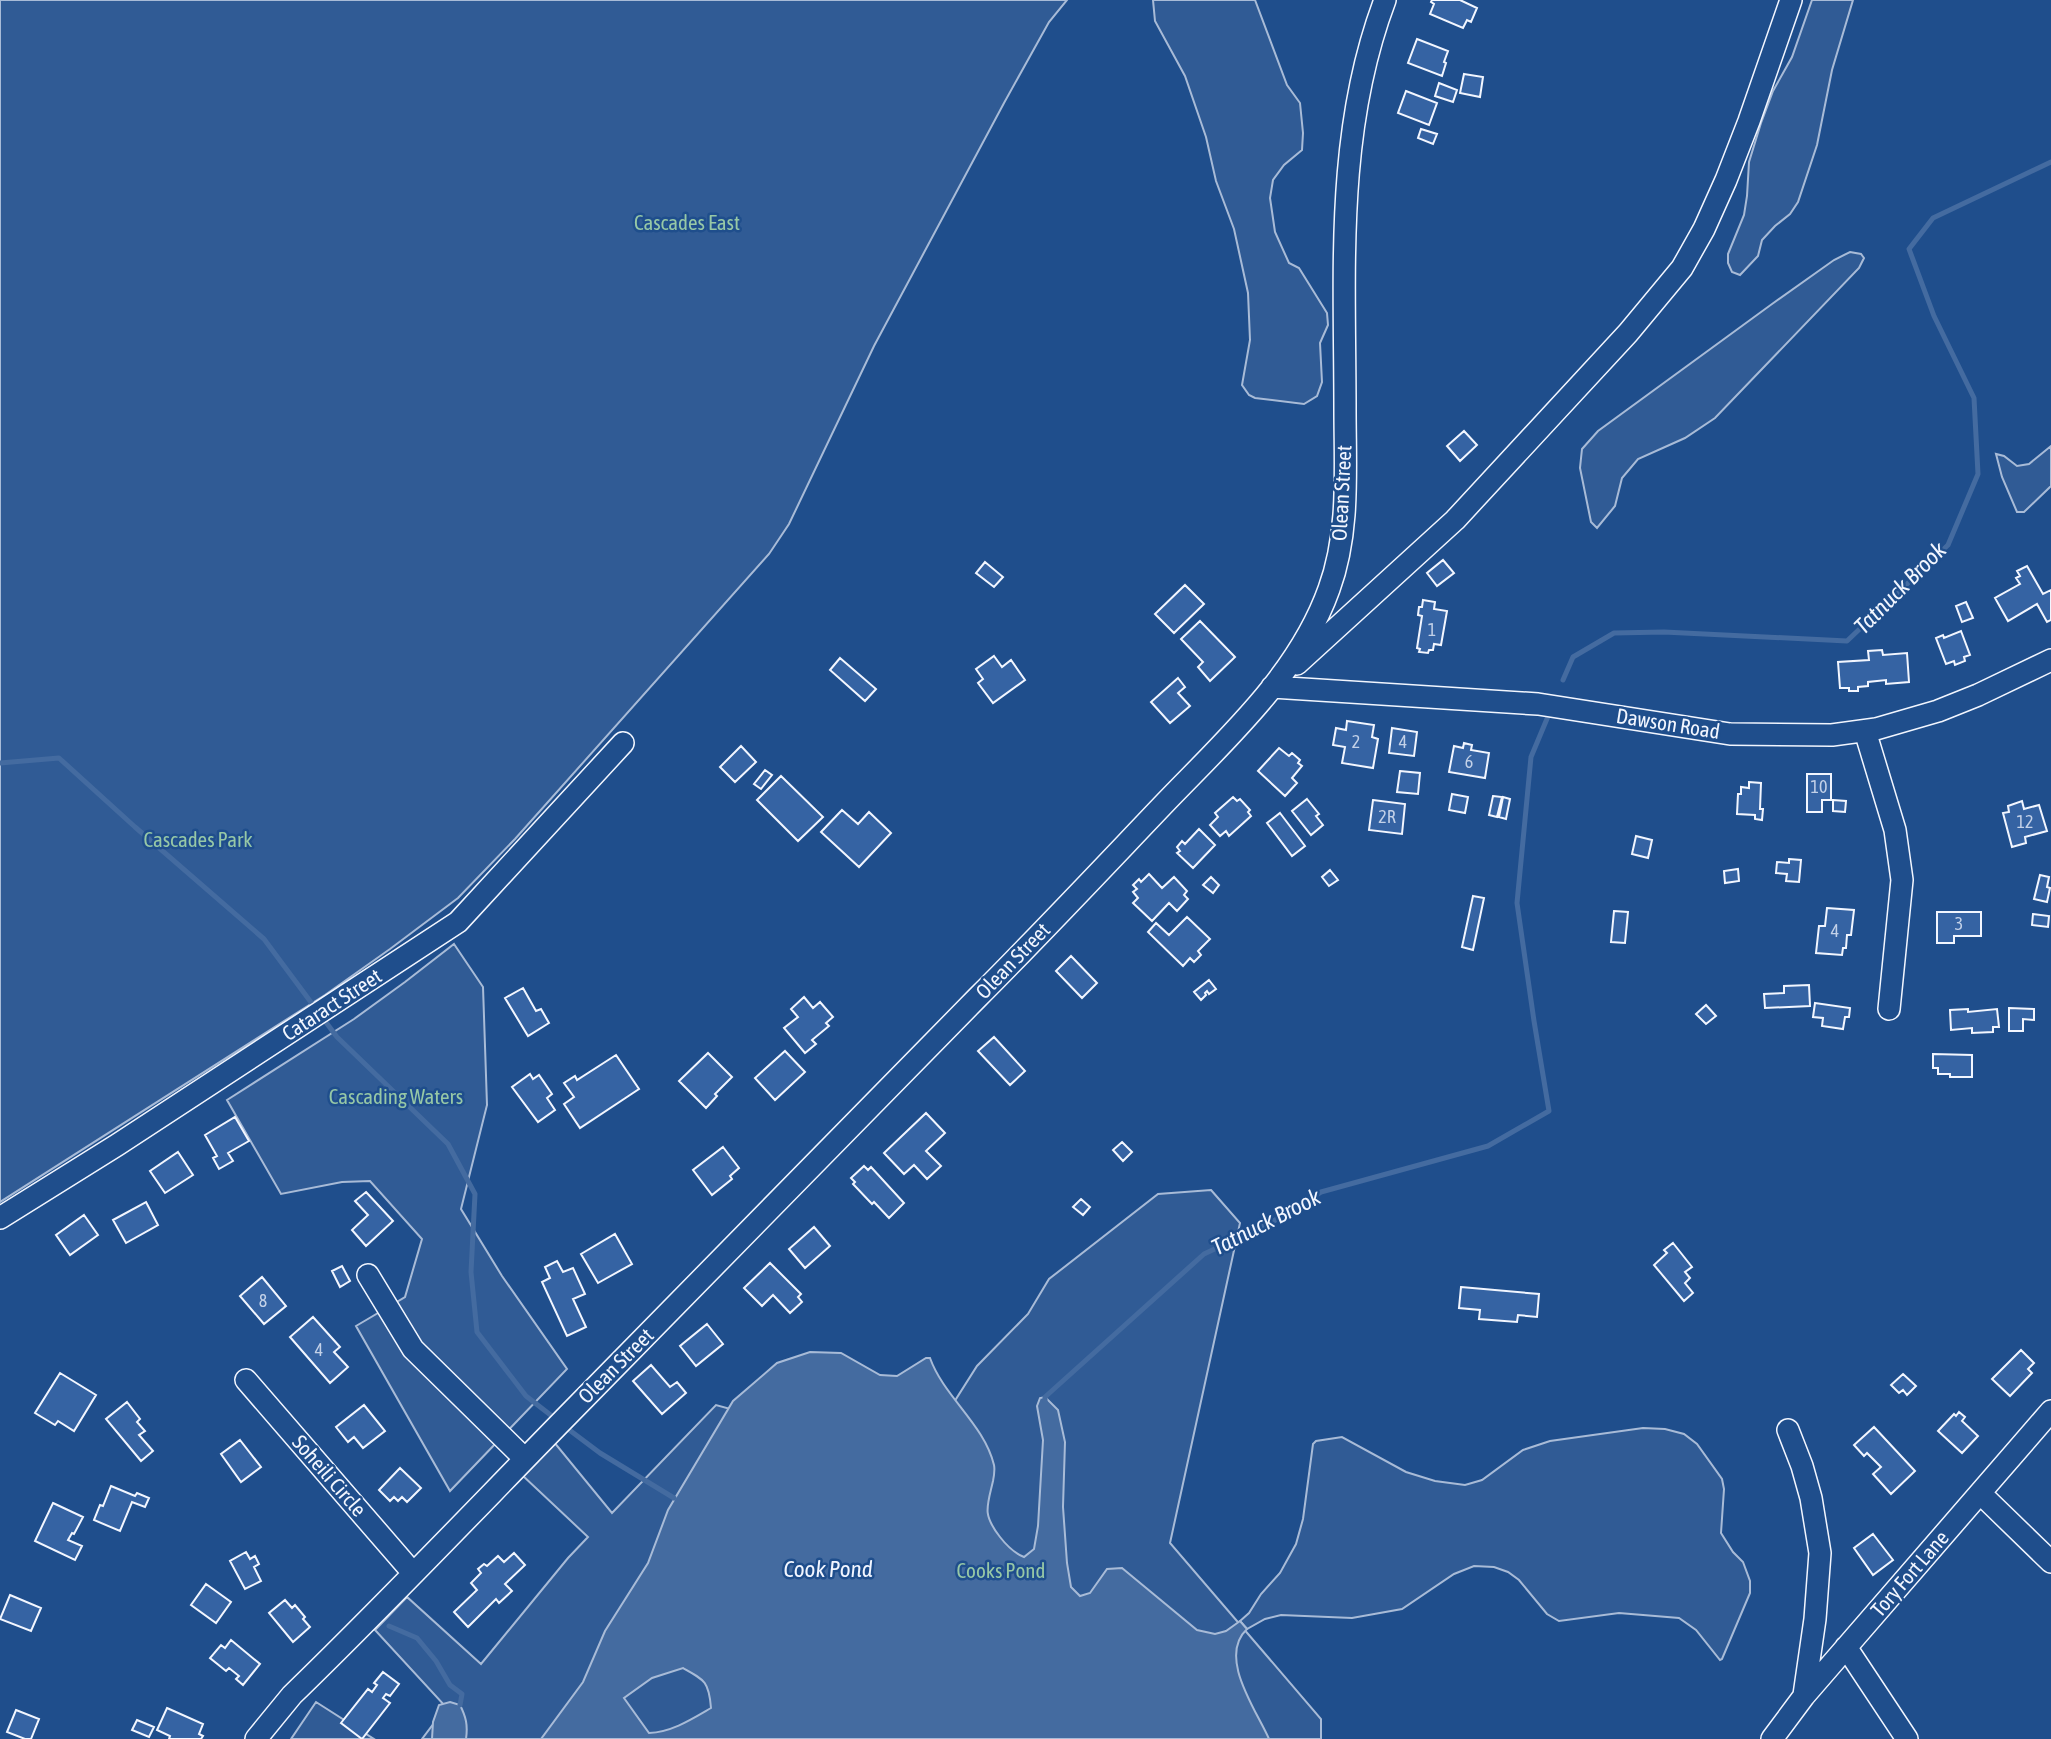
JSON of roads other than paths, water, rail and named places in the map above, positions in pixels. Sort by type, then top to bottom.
[{"type":"street","name":"Olean Street","points":[[256,1739],[292,1695],[1026,948],[1235,729],[1272,687],[1305,638],[1327,595],[1344,517],[1345,212],[1348,161],[1363,68],[1385,0]]},
{"type":"street","points":[[1272,687],[1455,520],[1665,290],[1693,248],[1718,199],[1749,121],[1791,0]]},
{"type":"street","name":"Dawson Road","points":[[1272,687],[1538,704],[1730,734],[1832,735],[1865,731],[1917,718],[1968,699],[2051,660]]},
{"type":"street","points":[[1865,731],[1895,830],[1902,880],[1889,1009]]},
{"type":"street","name":"Cataract Street","points":[[0,1218],[128,1138],[458,922],[623,743]]},
{"type":"street","points":[[368,1275],[413,1349],[525,1459]]},
{"type":"street","name":"Soheili Circle","points":[[246,1380],[413,1573]]},
{"type":"street","name":"Tory Fort Lane","points":[[1772,1739],[1804,1696],[2051,1411]]},
{"type":"street","points":[[1788,1430],[1811,1497],[1820,1553],[1815,1619],[1804,1696]]},
{"type":"street","points":[[1980,1493],[2051,1562]]},
{"type":"street","points":[[1846,1647],[1907,1739]]},
{"type":"water","name":"Cook Pond","points":[[810,1352],[841,1353],[880,1375],[897,1376],[930,1358],[936,1372],[989,1450],[994,1465],[988,1504],[990,1522],[1008,1546],[1024,1557],[1034,1549],[1038,1526],[1043,1440],[1037,1406],[1040,1398],[1045,1397],[1058,1410],[1065,1442],[1063,1507],[1071,1587],[1080,1596],[1090,1593],[1107,1569],[1122,1568],[1197,1630],[1215,1634],[1226,1631],[1240,1621],[1247,1629],[1239,1641],[1236,1654],[1238,1669],[1242,1684],[1269,1739],[541,1739],[583,1682],[605,1631],[648,1563],[668,1510],[733,1401],[777,1363]],"holes":[[[683,1668],[701,1679],[707,1687],[711,1708],[674,1728],[649,1733],[624,1698],[652,1678]]]},
{"type":"water","points":[[450,1702],[460,1705],[462,1709],[467,1725],[466,1739],[432,1739],[433,1722],[439,1705]]},
{"type":"waterway","name":"Tatnuck Brook","points":[[1563,680],[1573,657],[1614,633],[1664,632],[1847,641],[1948,545],[1978,474],[1974,398],[1934,316],[1909,249],[1933,218],[2051,162]]},
{"type":"waterway","name":"Tatnuck Brook","points":[[1045,1401],[1045,1397],[1204,1254],[1272,1222],[1321,1192],[1488,1146],[1549,1111],[1517,903],[1531,757],[1549,714]]},
{"type":"waterway","points":[[0,763],[59,758],[264,939],[316,1009]]},
{"type":"waterway","points":[[322,1017],[337,1037],[448,1144],[475,1194],[471,1272],[477,1332],[526,1396],[557,1420]]},
{"type":"waterway","points":[[564,1426],[600,1453],[674,1498]]},
{"type":"waterway","points":[[389,1626],[417,1638],[436,1661],[450,1685],[462,1694],[460,1705]]},
{"type":"park label","name":"Cascades East","points":[[687,223]]},
{"type":"park label","name":"Cascades Park","points":[[198,840]]},
{"type":"park label","name":"Cascading Waters","points":[[396,1097]]},
{"type":"park label","name":"Cooks Pond","points":[[1001,1571]]}]
